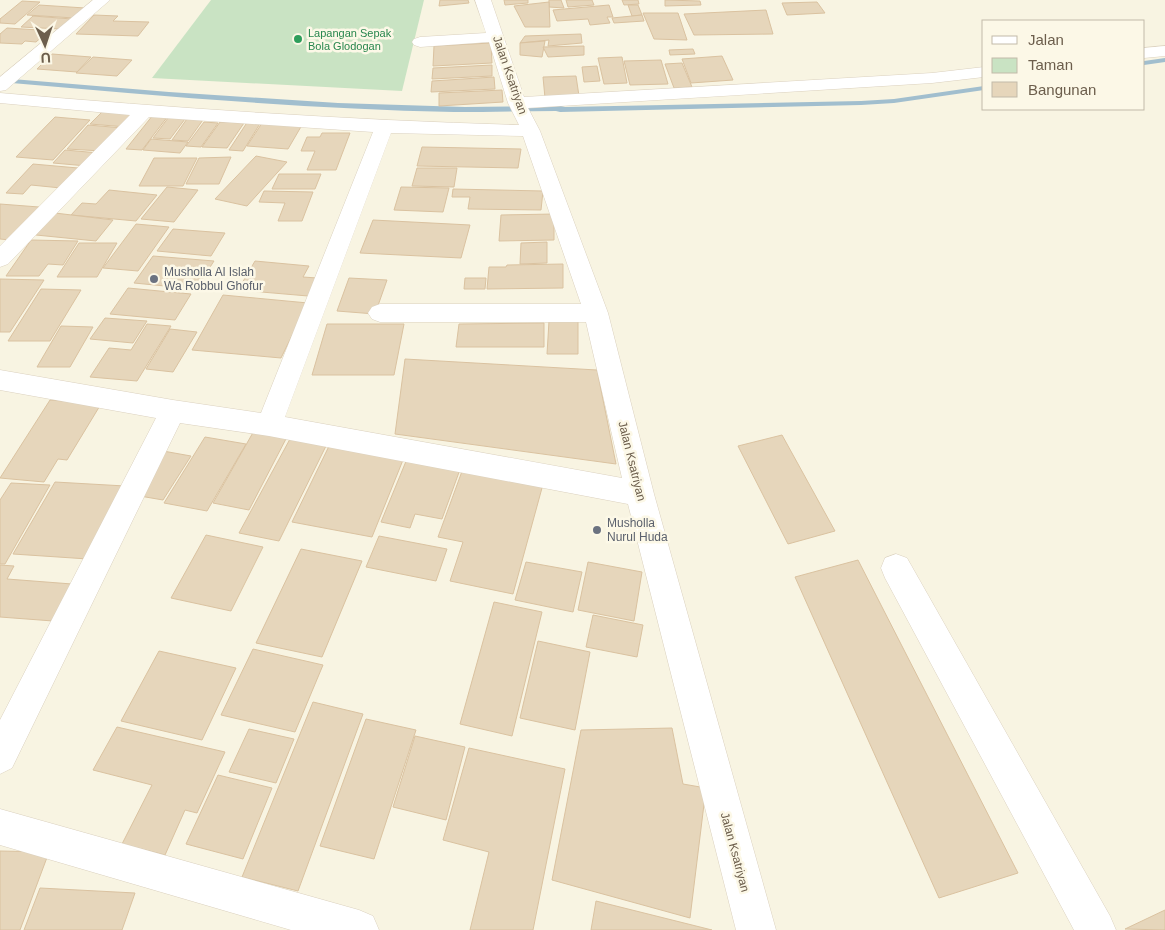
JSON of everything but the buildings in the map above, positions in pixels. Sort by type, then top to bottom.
[{"type":"street","points":[[0,86],[102,0]]},
{"type":"street","name":"Jalan Ksatriyan","points":[[483,0],[596,313],[640,494],[756,930]]},
{"type":"street","points":[[420,42],[496,37]]},
{"type":"street","points":[[1145,53],[1165,51]]},
{"type":"street","points":[[0,98],[144,111],[384,127],[982,72]]},
{"type":"street","points":[[0,259],[144,111]]},
{"type":"street","points":[[269,425],[384,127]]},
{"type":"street","points":[[380,313],[596,313]]},
{"type":"street","points":[[0,380],[172,411],[269,425],[640,494]]},
{"type":"street","points":[[0,756],[172,411]]},
{"type":"street","points":[[896,568],[1096,930]]},
{"type":"street","points":[[0,826],[360,930]]},
{"type":"green space","name":"Lapangan Sepak Bola Glodogan","points":[[211,0],[424,0],[402,91],[152,78]]},
{"type":"waterway","points":[[1145,63],[1165,60]]},
{"type":"waterway","points":[[0,80],[338,105],[465,109],[561,108]]},
{"type":"waterway","points":[[560,110],[861,103],[894,101],[982,88]]},
{"type":"place","name":"Lapangan Sepak Bola Glodogan","points":[[298,39]]},
{"type":"place","name":"Musholla Al Islah Wa Robbul Ghofur","points":[[154,279]]},
{"type":"place","name":"Musholla Nurul Huda","points":[[597,530]]}]
